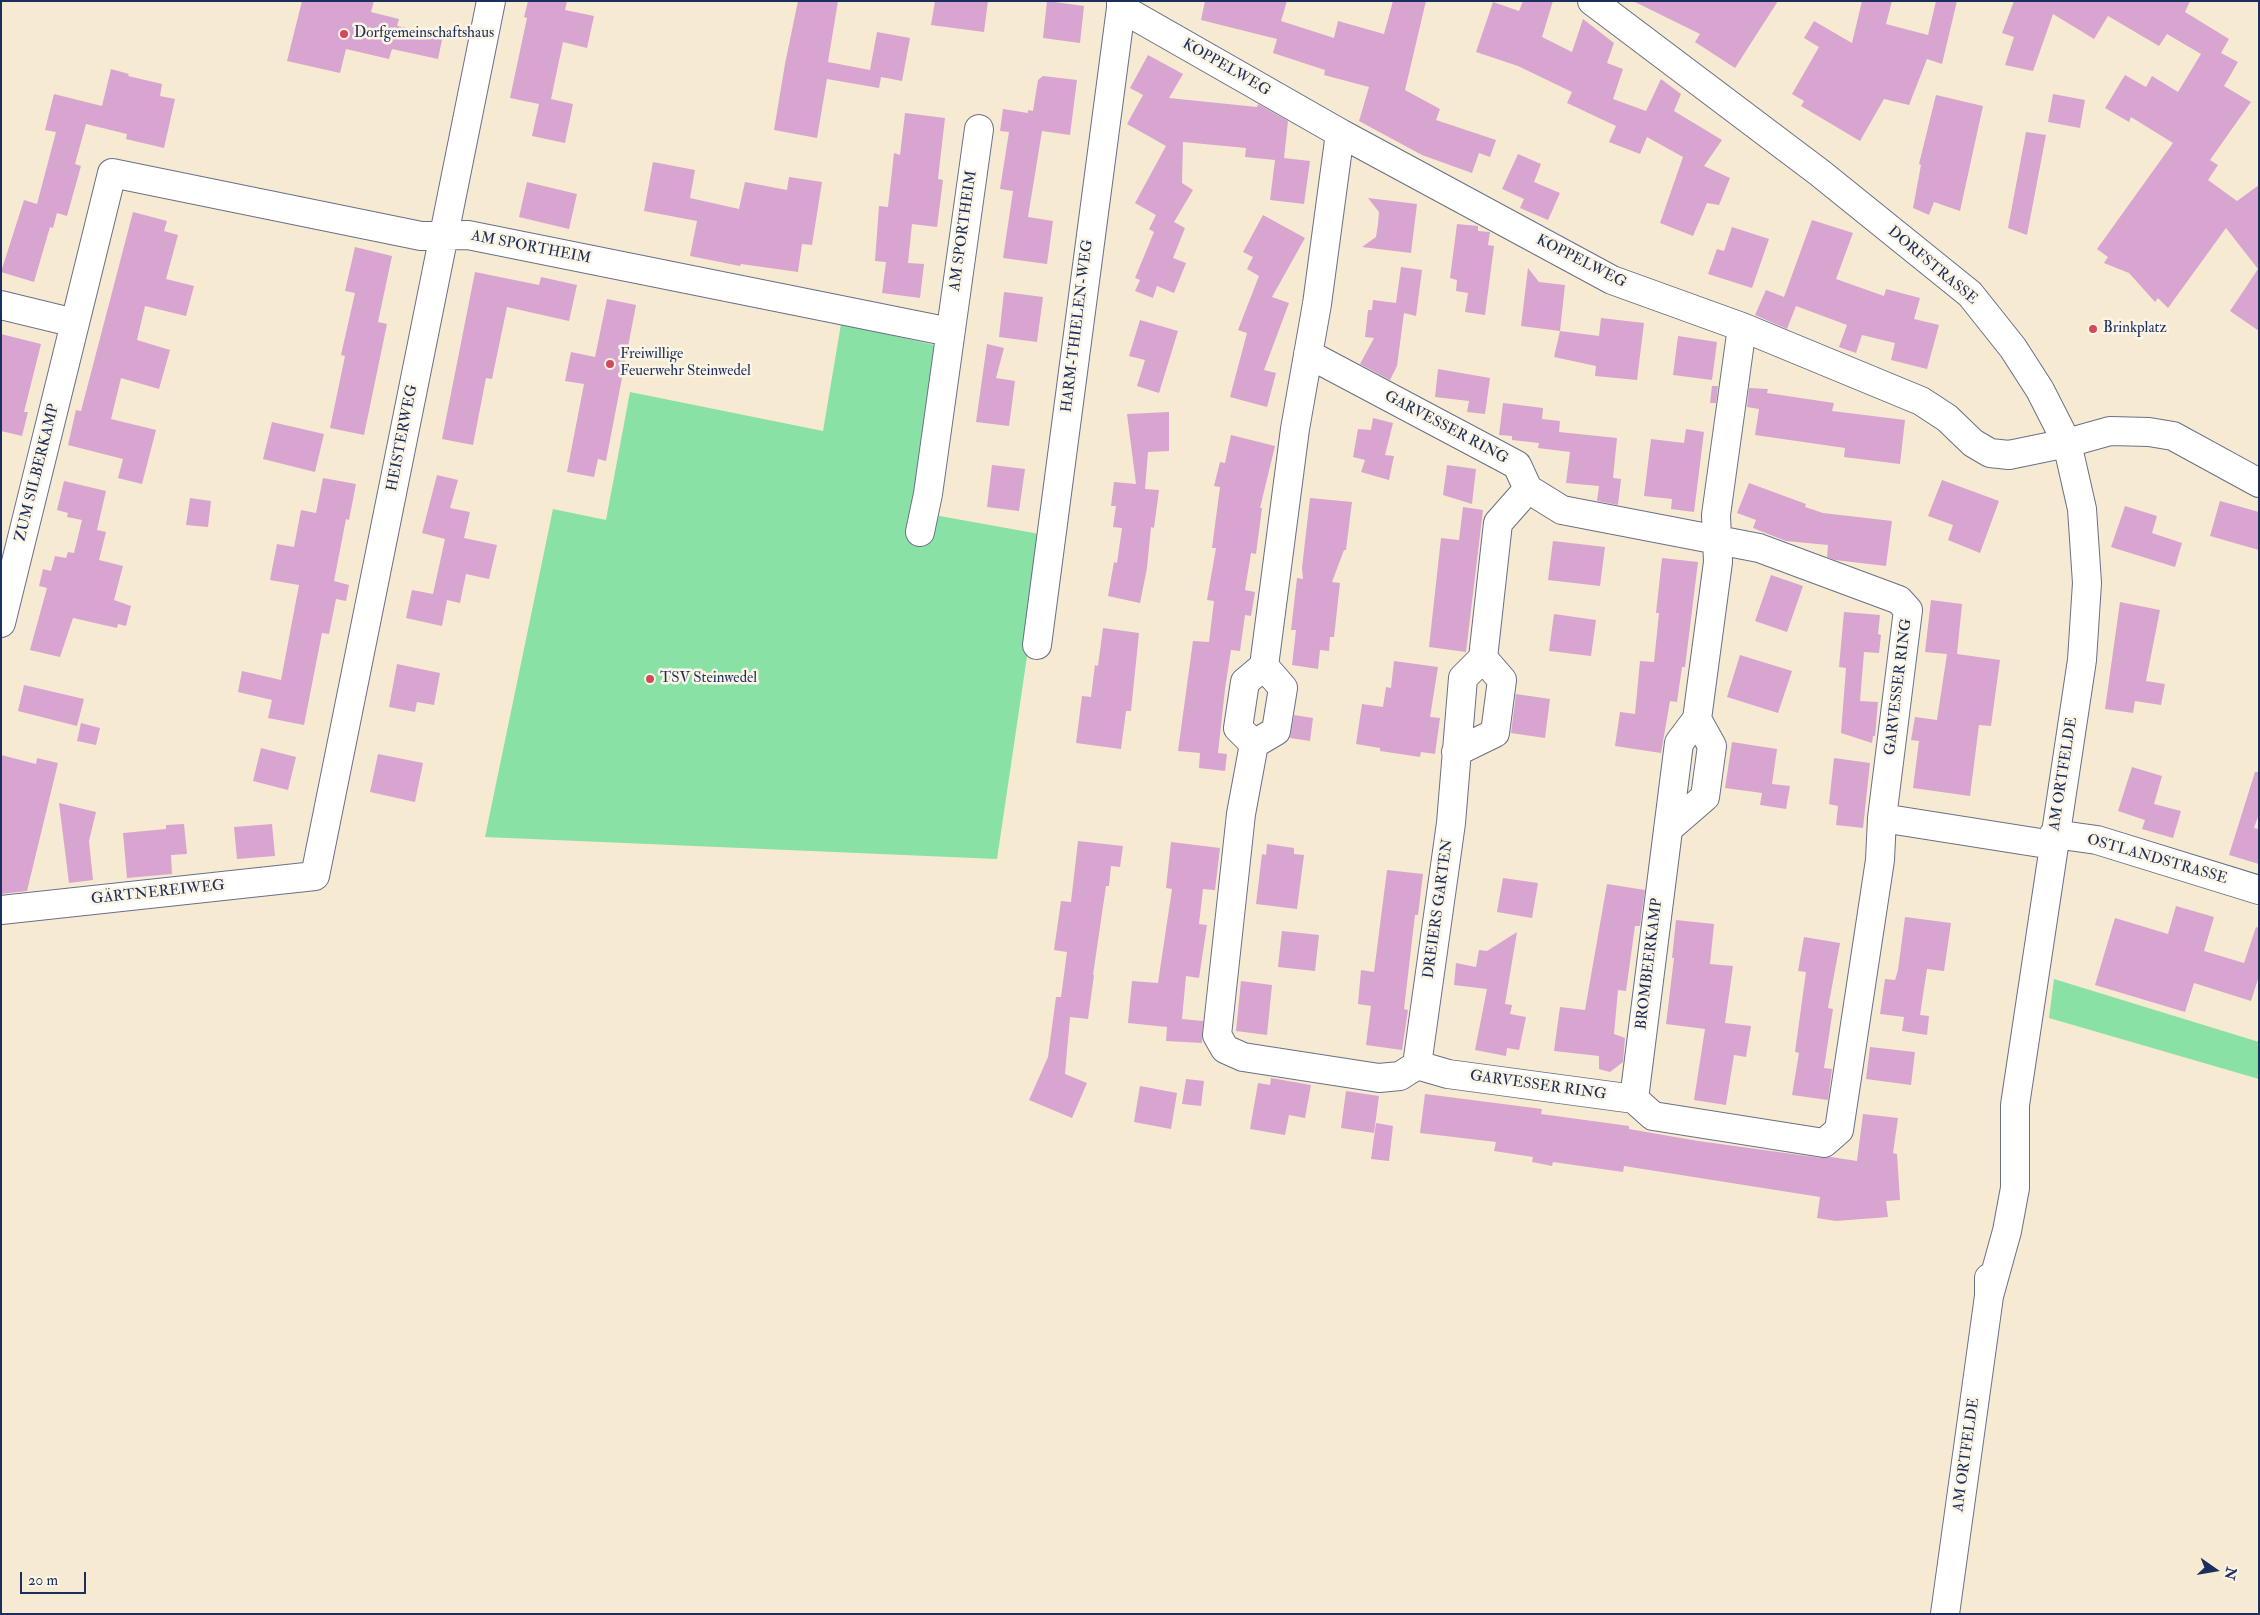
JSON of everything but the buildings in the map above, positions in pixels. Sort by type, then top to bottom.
[{"type":"street","name":"HEISTERWEG","points":[[315,876],[491,1]]},
{"type":"street","name":"DORFSTRASSE","points":[[1592,1],[1820,173],[1970,294],[2013,348],[2040,390],[2067,443]]},
{"type":"street","name":"KOPPELWEG","points":[[1121,4],[1340,133],[1612,280],[1742,327],[1921,401],[1947,418],[1973,443],[1990,453],[2009,455],[2067,443]]},
{"type":"street","name":"HARM-THIELEN-WEG","points":[[1037,645],[1121,4]]},
{"type":"street","name":"AM SPORTHEIM","points":[[920,532],[928,494],[979,129]]},
{"type":"street","points":[[1254,744],[1238,728],[1240,705],[1245,682],[1264,666],[1295,429],[1308,354],[1340,133]]},
{"type":"street","name":"AM SPORTHEIM","points":[[112,173],[421,236],[468,235],[950,332]]},
{"type":"street","name":"ZUM SILBERKAMP","points":[[1,623],[112,173]]},
{"type":"street","points":[[1,305],[75,323]]},
{"type":"street","points":[[1719,540],[1716,515],[1742,327]]},
{"type":"street","name":"GARVESSER RING","points":[[1308,354],[1517,465],[1528,489],[1562,510],[1759,548],[1899,600],[1908,610],[1882,818],[1880,860],[1839,1130],[1824,1143],[1653,1116],[1634,1099],[1448,1074],[1417,1065]]},
{"type":"street","points":[[2067,443],[2110,431],[2149,432],[2173,436],[2259,483]]},
{"type":"street","name":"AM ORTFELDE","points":[[1945,1614],[1989,1296],[1990,1232],[2007,1127],[2016,1105],[2082,660],[2087,583],[2082,509],[2067,443]]},
{"type":"street","points":[[1456,752],[1495,733],[1502,680],[1483,658],[1498,523],[1528,489]]},
{"type":"street","name":"BROMBEERKAMP","points":[[1634,1099],[1668,828],[1704,797],[1712,746],[1697,719],[1718,562],[1719,540]]},
{"type":"street","name":"DREIERS GARTEN","points":[[1417,1065],[1451,823],[1463,678],[1483,658]]},
{"type":"street","points":[[1264,666],[1283,688],[1276,731],[1254,744],[1241,814],[1217,1035],[1224,1049],[1252,1059],[1379,1078],[1400,1076],[1417,1065]]},
{"type":"street","points":[[1882,818],[2054,840]]},
{"type":"street","name":"OSTLANDSTRASSE","points":[[2054,840],[2097,840],[2259,890]]},
{"type":"street","name":"GÄRTNEREIWEG","points":[[1,910],[315,876]]},
{"type":"green space","points":[[841,324],[935,345],[912,511],[1045,535],[997,859],[485,837],[553,509],[606,520],[630,392],[823,431]]},
{"type":"green space","points":[[2054,979],[2259,1042],[2259,1079],[2049,1018]]},
{"type":"place","name":"Dorfgemeinschaftshaus","points":[[344,34]]},
{"type":"place","name":"Brinkplatz","points":[[2093,329]]},
{"type":"place","name":"Freiwillige Feuerwehr Steinwedel","points":[[610,364]]},
{"type":"place","name":"TSV Steinwedel","points":[[650,679]]}]
